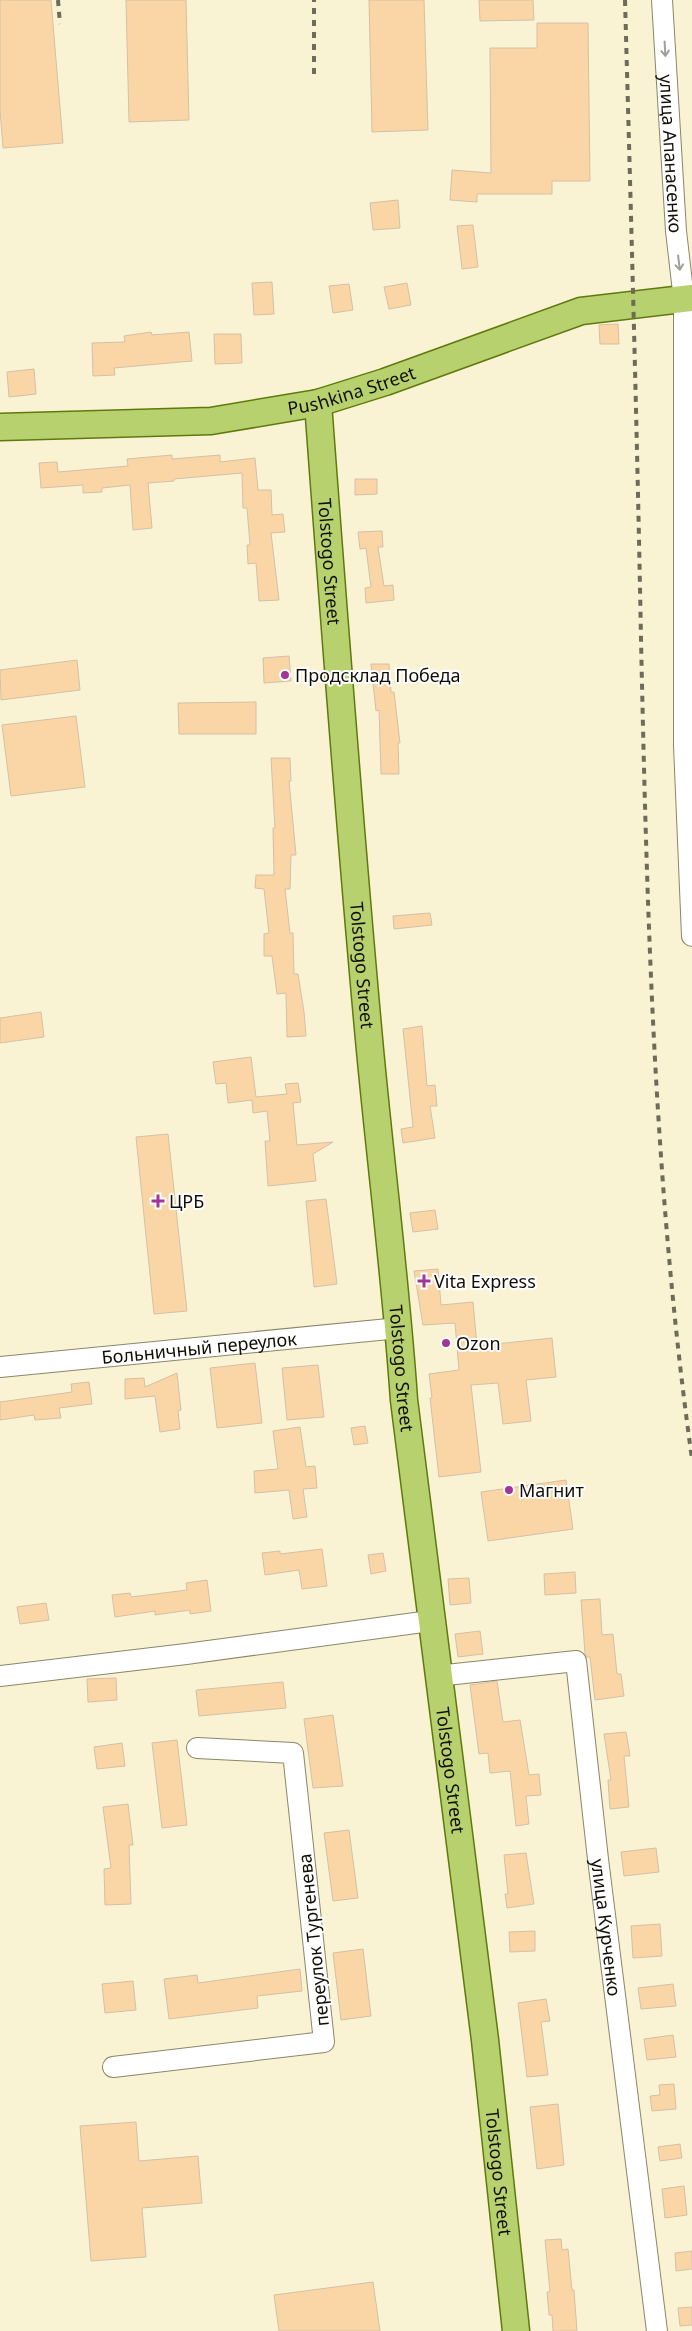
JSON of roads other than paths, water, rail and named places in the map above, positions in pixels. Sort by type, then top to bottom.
[{"type":"main road","name":"Pushkina Street","points":[[0,427],[211,421],[318,403],[385,382],[581,311],[688,299]]},
{"type":"main road","name":"Tolstogo Street","points":[[318,403],[344,766],[372,1072],[399,1328],[404,1400],[430,1621],[485,2040],[516,2331]]},
{"type":"street","name":"улица Апанасенко","points":[[662,0],[676,231],[688,299],[684,745],[692,936]]},
{"type":"street","name":"Больничный переулок","points":[[0,1366],[399,1328]]},
{"type":"street","points":[[0,1676],[186,1654],[430,1621]]},
{"type":"street","name":"улица Курченко","points":[[437,1676],[576,1661],[598,1859],[657,2331]]},
{"type":"street","name":"переулок Тургенева","points":[[113,2067],[324,2042],[293,1753],[197,1748]]},
{"type":"railway","points":[[58,0],[60,24]]},
{"type":"railway","points":[[314,0],[314,74]]},
{"type":"railway","points":[[625,0],[643,742],[650,947],[661,1153],[669,1255],[692,1459]]},
{"type":"place","name":"Продсклад Победа","points":[[285,675]]},
{"type":"place","name":"ЦРБ","points":[[158,1201]]},
{"type":"place","name":"Vita Express","points":[[424,1281]]},
{"type":"place","name":"Ozon","points":[[446,1343]]},
{"type":"place","name":"Магнит","points":[[509,1490]]}]
